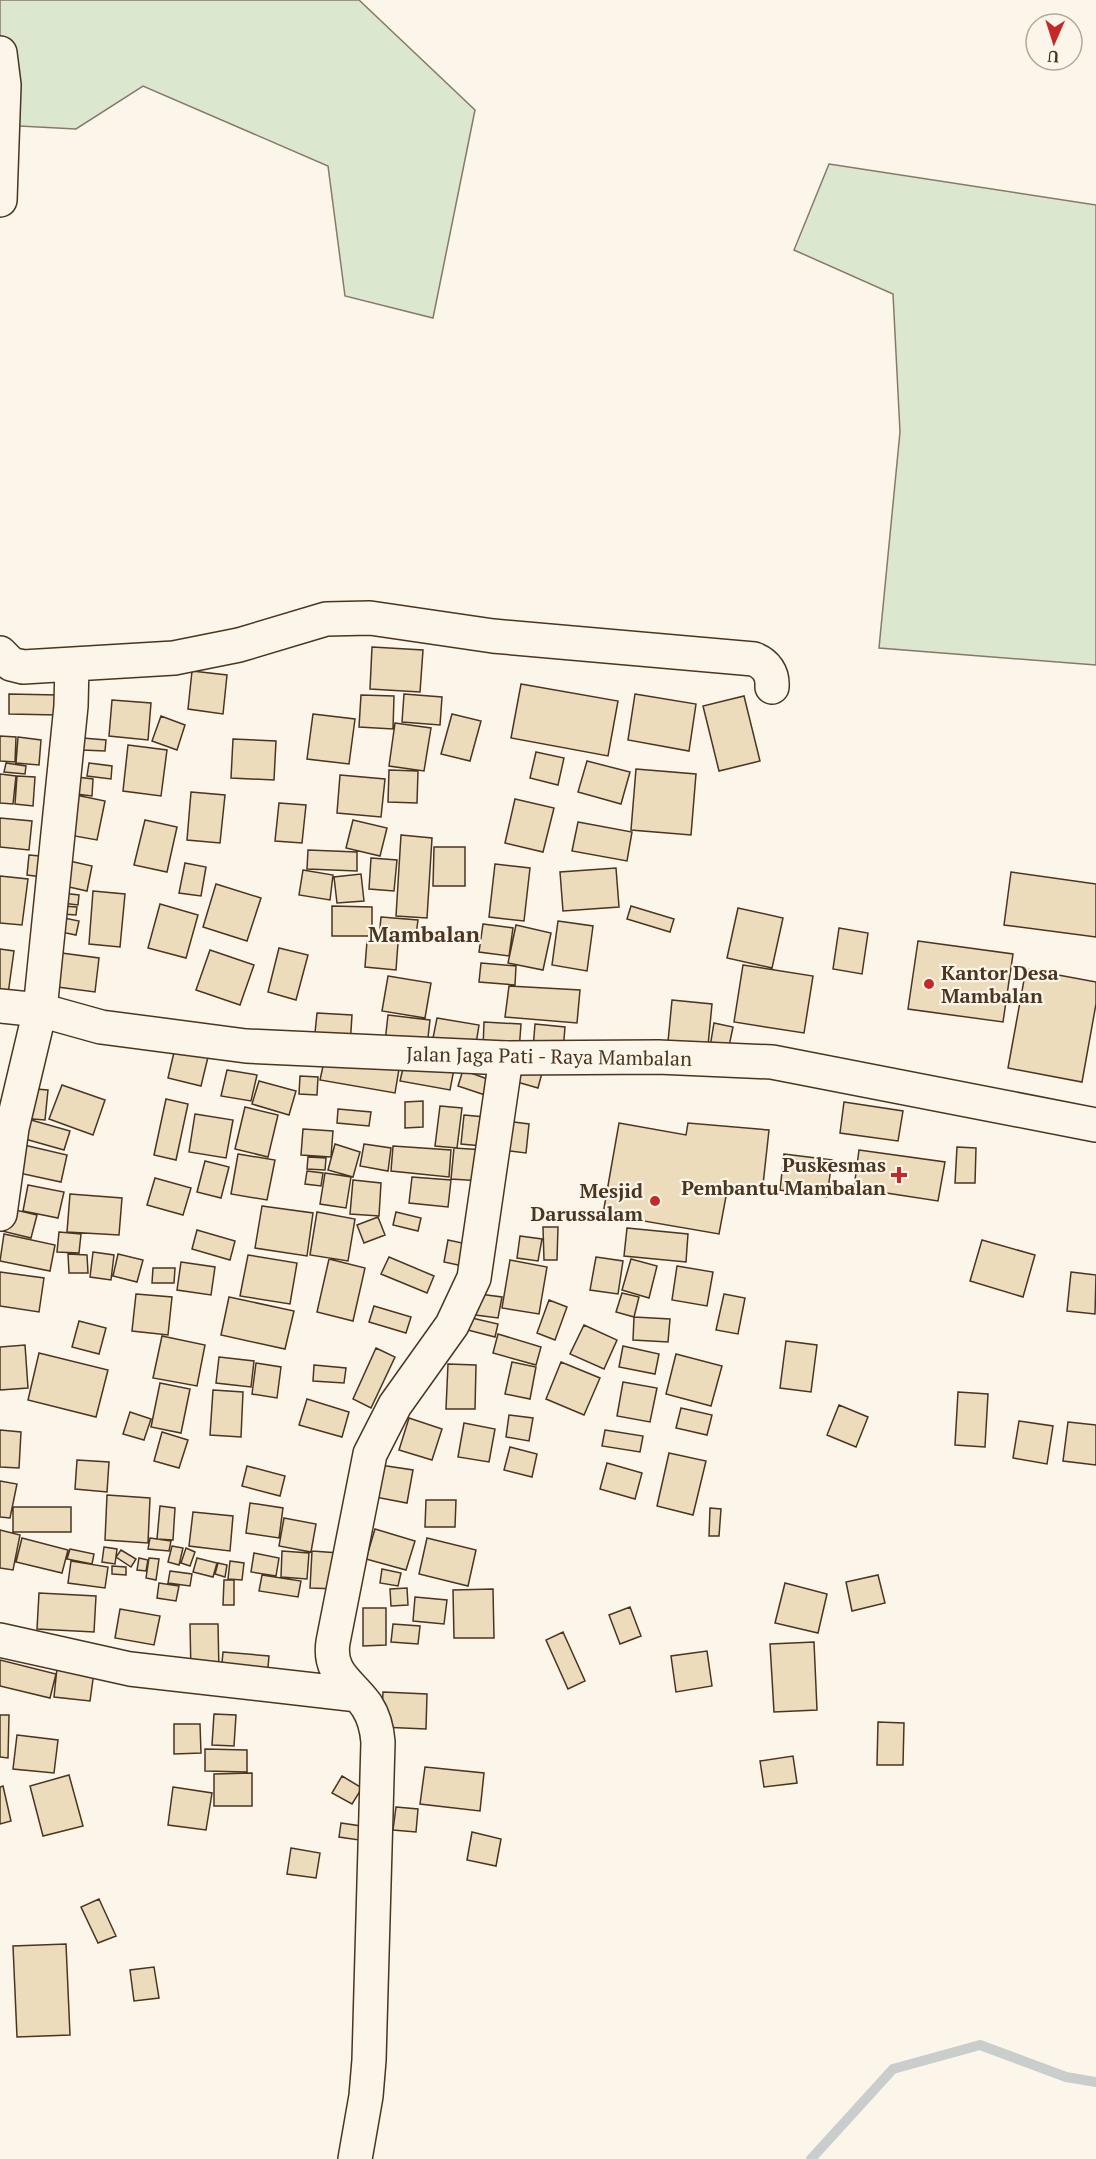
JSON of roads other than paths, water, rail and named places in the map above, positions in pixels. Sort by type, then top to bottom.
[{"type":"street","points":[[0,53],[4,85],[0,200]]},
{"type":"street","points":[[0,653],[7,662],[18,667],[174,658],[239,645],[327,619],[370,618],[492,636],[754,658],[767,668],[772,687]]},
{"type":"street","points":[[0,1214],[12,1128],[40,1011],[71,706],[72,664]]},
{"type":"street","name":"Jalan Jaga Pati - Raya Mambalan","points":[[0,1006],[40,1011],[101,1027],[235,1045],[506,1058],[658,1057],[772,1062],[1096,1125]]},
{"type":"street","points":[[355,2159],[366,2096],[369,2060],[378,1749],[373,1717],[358,1695],[340,1677],[333,1663],[332,1649],[370,1454],[395,1405],[452,1325],[474,1278],[506,1058]]},
{"type":"street","points":[[0,1640],[130,1669],[358,1695]]},
{"type":"waterway","points":[[811,2159],[893,2069],[980,2045],[1066,2077],[1096,2082]]},
{"type":"place","name":"Kantor Desa Mambalan","points":[[929,984]]},
{"type":"place","name":"Puskesmas Pembantu Mambalan","points":[[899,1175]]},
{"type":"place","name":"Mesjid Darussalam","points":[[655,1201]]},
{"type":"district","name":"Mambalan","points":[[424,933]]}]
